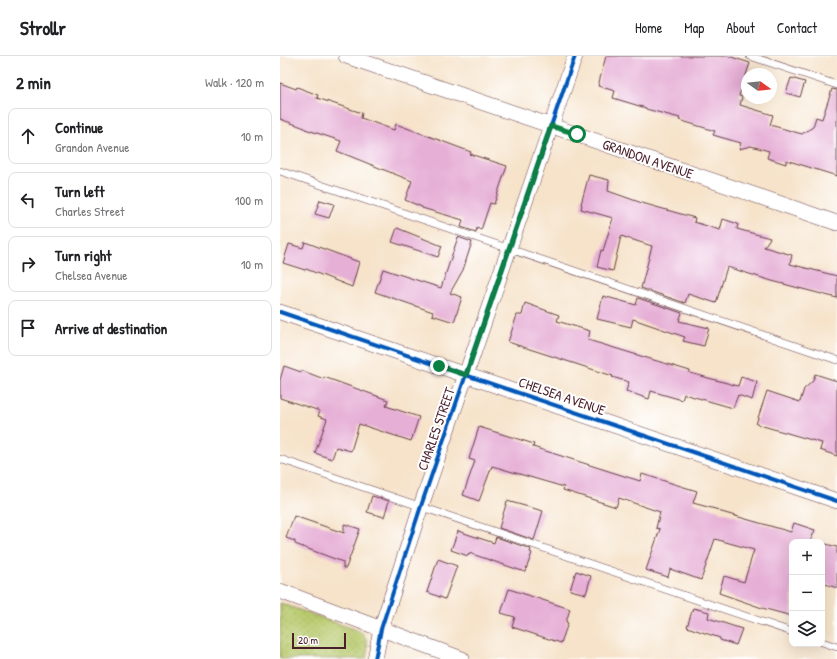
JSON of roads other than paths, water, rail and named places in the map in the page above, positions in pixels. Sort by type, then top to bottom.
[{"type":"street","name":"GRANDON AVENUE","points":[[346,56],[837,222]]},
{"type":"street","name":"CHARLES STREET","points":[[375,659],[381,629],[421,506],[575,56]]},
{"type":"street","name":"CHELSEA AVENUE","points":[[280,312],[837,501]]},
{"type":"street","points":[[280,591],[462,659]]},
{"type":"lane","points":[[750,56],[837,85]]},
{"type":"lane","points":[[280,171],[837,360]]},
{"type":"lane","points":[[280,459],[789,631]]},
{"type":"lane","points":[[825,643],[837,647]]}]
